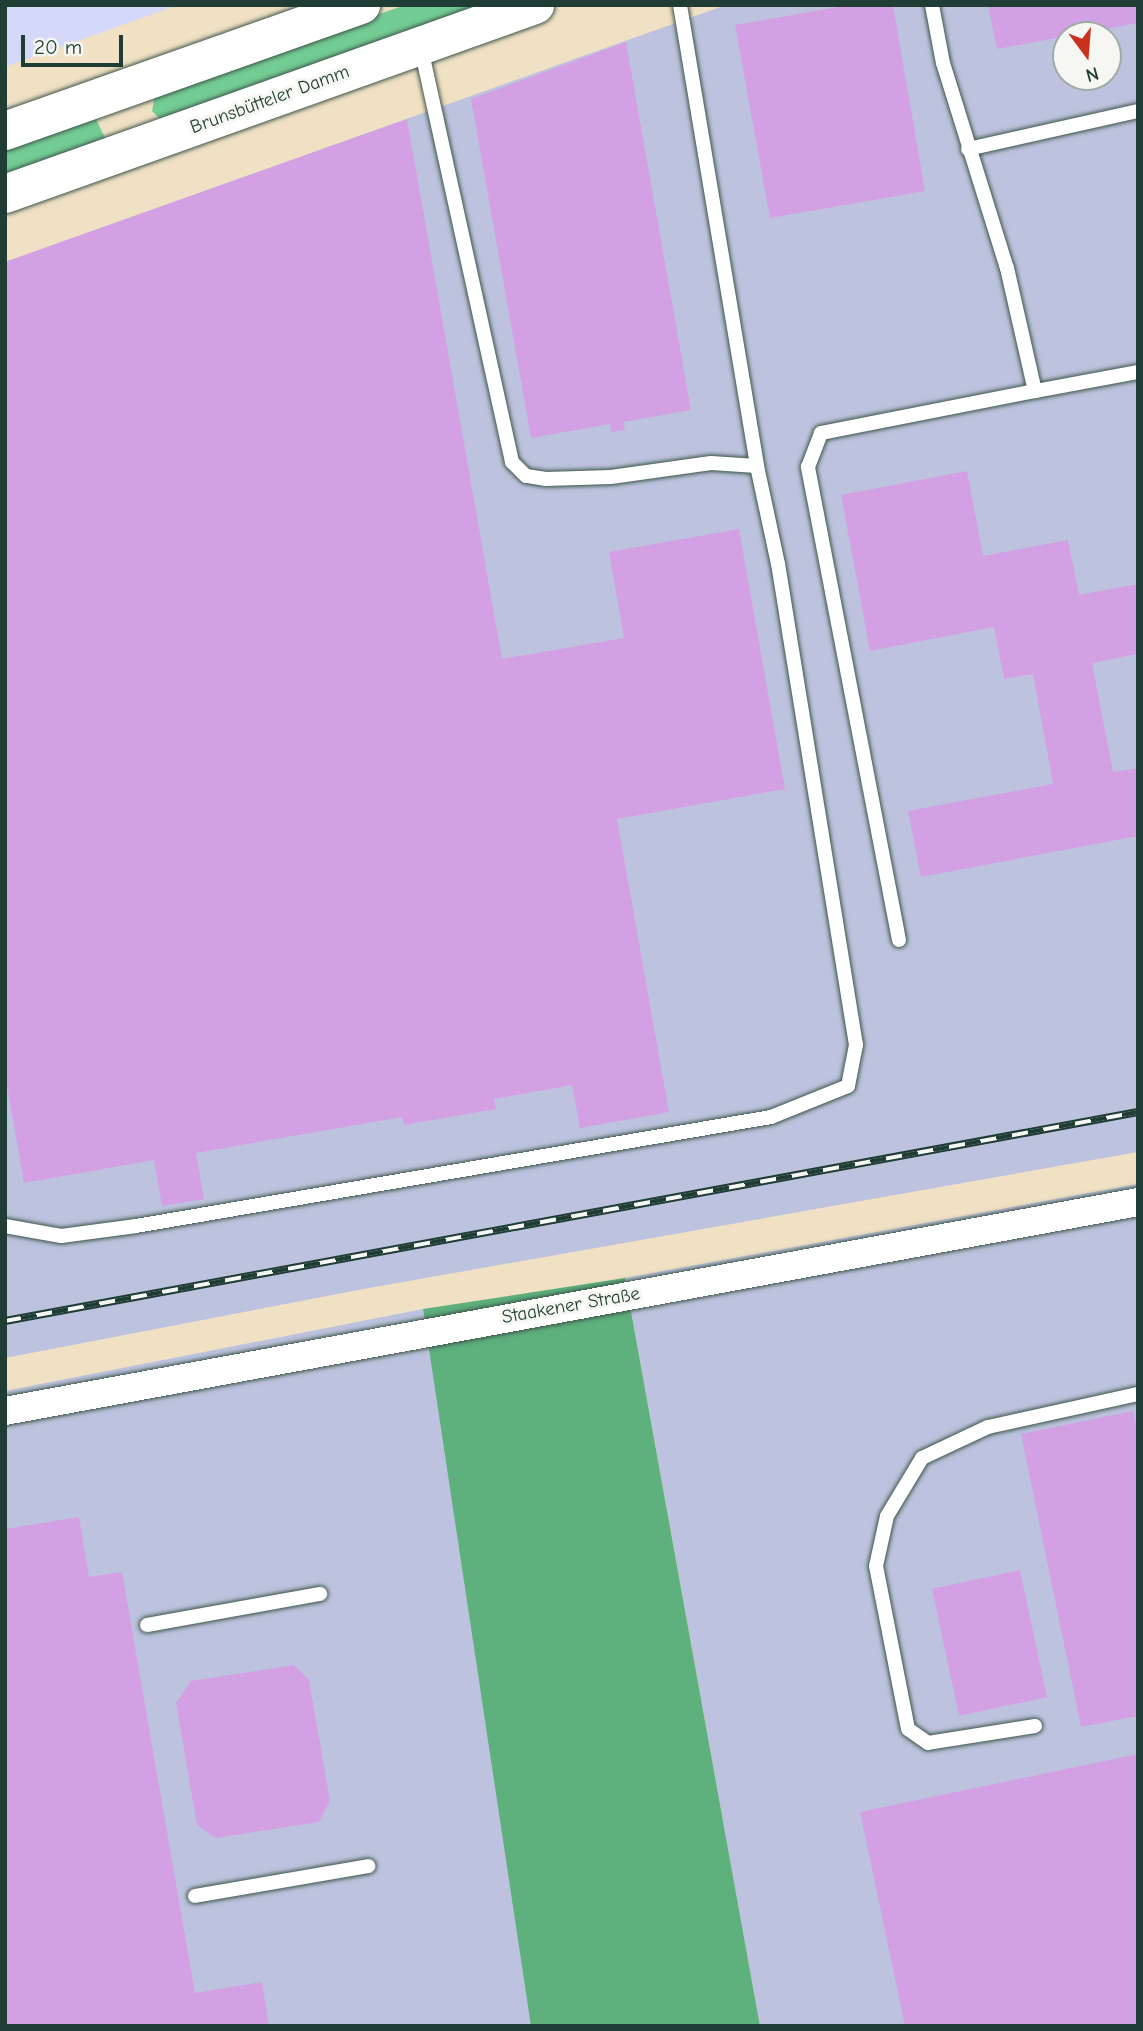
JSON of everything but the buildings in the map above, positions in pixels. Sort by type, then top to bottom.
[{"type":"main road","points":[[5,131],[361,5]]},
{"type":"main road","name":"Brunsbütteler Damm","points":[[5,194],[535,5]]},
{"type":"street","name":"Staakener Straße","points":[[5,1411],[1138,1202]]},
{"type":"lane","points":[[5,1226],[61,1236],[136,1226],[771,1117],[848,1086],[856,1045],[778,564],[757,466],[680,5]]},
{"type":"lane","points":[[932,5],[943,63],[1007,268],[1035,391]]},
{"type":"lane","points":[[420,46],[512,462],[526,476],[546,479],[611,477],[711,463],[757,466]]},
{"type":"lane","points":[[968,149],[1138,111]]},
{"type":"lane","points":[[899,940],[808,467],[821,433],[1138,373]]},
{"type":"lane","points":[[1035,1726],[928,1743],[908,1729],[876,1566],[887,1516],[922,1458],[988,1427],[1138,1394]]},
{"type":"lane","points":[[147,1625],[320,1594]]},
{"type":"lane","points":[[195,1896],[368,1866]]},
{"type":"shaded area","points":[[5,5],[178,5],[5,67]]},
{"type":"shaded area","points":[[726,5],[1138,5],[1138,1152],[369,1288],[5,1358],[5,262]]},
{"type":"shaded area","points":[[1138,1184],[1138,2026],[760,2026],[625,1278]]},
{"type":"shaded area","points":[[423,1309],[476,1622],[532,2026],[5,2026],[5,1391]]},
{"type":"green space","points":[[405,5],[489,5],[161,120],[152,111],[155,94]]},
{"type":"green space","points":[[96,119],[106,140],[5,177],[5,148]]},
{"type":"green space","points":[[625,1278],[760,2026],[531,2026],[423,1309]]},
{"type":"railway","points":[[5,1321],[1138,1112]]}]
